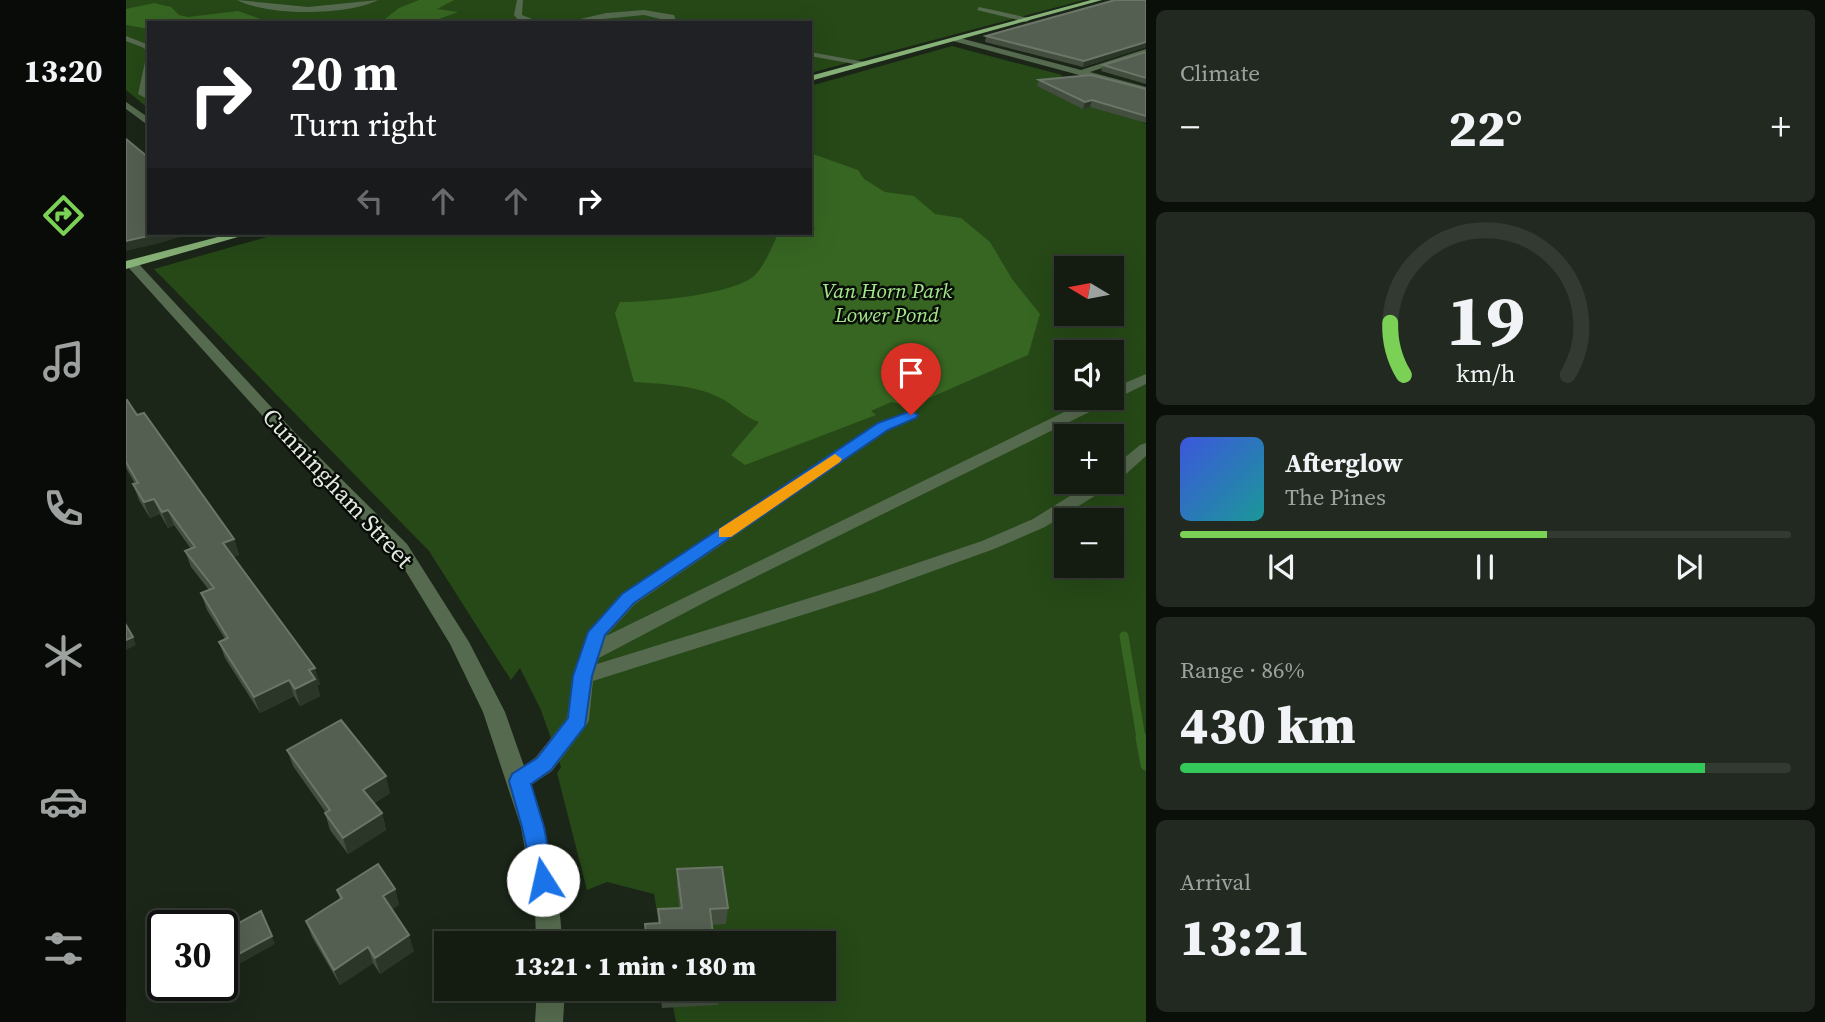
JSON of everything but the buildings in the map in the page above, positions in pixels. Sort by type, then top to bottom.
[{"type":"main road","points":[[812,78],[1099,0]]},
{"type":"main road","points":[[129,264],[238,235]]},
{"type":"street","points":[[240,0],[265,6],[314,9],[375,0]]},
{"type":"street","points":[[520,0],[518,15],[530,21]]},
{"type":"street","points":[[993,0],[975,10],[977,14],[1012,23]]},
{"type":"street","points":[[979,9],[1026,20]]},
{"type":"street","points":[[575,21],[612,13],[636,12],[660,14],[671,17],[672,21]]},
{"type":"street","points":[[126,38],[147,47]]},
{"type":"street","points":[[956,39],[1146,90]]},
{"type":"street","points":[[1080,73],[1146,51]]},
{"type":"street","points":[[812,54],[865,64]]},
{"type":"street","points":[[147,71],[142,94],[147,96]]},
{"type":"street","points":[[126,105],[147,121]]},
{"type":"street","name":"Cunningham Street","points":[[129,264],[293,440],[401,548],[460,642],[488,698],[533,827],[548,907],[549,931]]},
{"type":"street","points":[[1124,389],[1146,379]]},
{"type":"street","points":[[591,653],[704,594],[1081,410]]},
{"type":"street","points":[[519,781],[544,764],[578,720],[583,676],[597,632],[628,599],[883,426],[911,415]]},
{"type":"street","points":[[1124,466],[1146,447]]},
{"type":"street","points":[[583,676],[868,587],[988,545],[1039,523],[1085,494]]},
{"type":"street","points":[[549,1022],[550,1001]]},
{"type":"shaded area","points":[[126,0],[1084,0],[812,72],[812,21],[147,21],[147,107],[126,90]]},
{"type":"shaded area","points":[[952,46],[1062,75],[1060,80],[1146,124],[1146,1022],[676,1022],[672,1001],[836,1001],[836,931],[660,931],[654,894],[607,882],[587,890],[557,773],[561,767],[541,710],[520,668],[511,680],[429,551],[154,269],[274,235],[812,235],[812,85]]},
{"type":"water","points":[[419,0],[454,0],[437,9],[458,12],[433,21],[383,21],[399,8]]},
{"type":"water","points":[[154,3],[171,7],[179,15],[188,17],[238,11],[266,21],[147,21],[147,29],[126,25],[126,9]]},
{"type":"water","name":"Van Horn Park Lower Pond","points":[[812,154],[858,170],[864,179],[885,192],[914,196],[935,214],[961,218],[990,242],[1012,279],[1040,314],[1028,355],[911,406],[891,402],[871,411],[876,415],[745,465],[731,455],[759,422],[726,401],[705,392],[682,386],[634,382],[615,313],[620,302],[691,296],[746,281],[759,270],[777,236],[812,235],[815,229],[812,223]]},
{"type":"waterway","points":[[1124,636],[1141,738]]},
{"type":"waterway","points":[[1141,737],[1146,765]]},
{"type":"slow traffic","points":[[725,533],[835,459]]},
{"type":"route","points":[[543,880],[533,827],[519,781],[544,764],[578,720],[583,676],[597,632],[628,599],[883,426],[911,415]]}]
